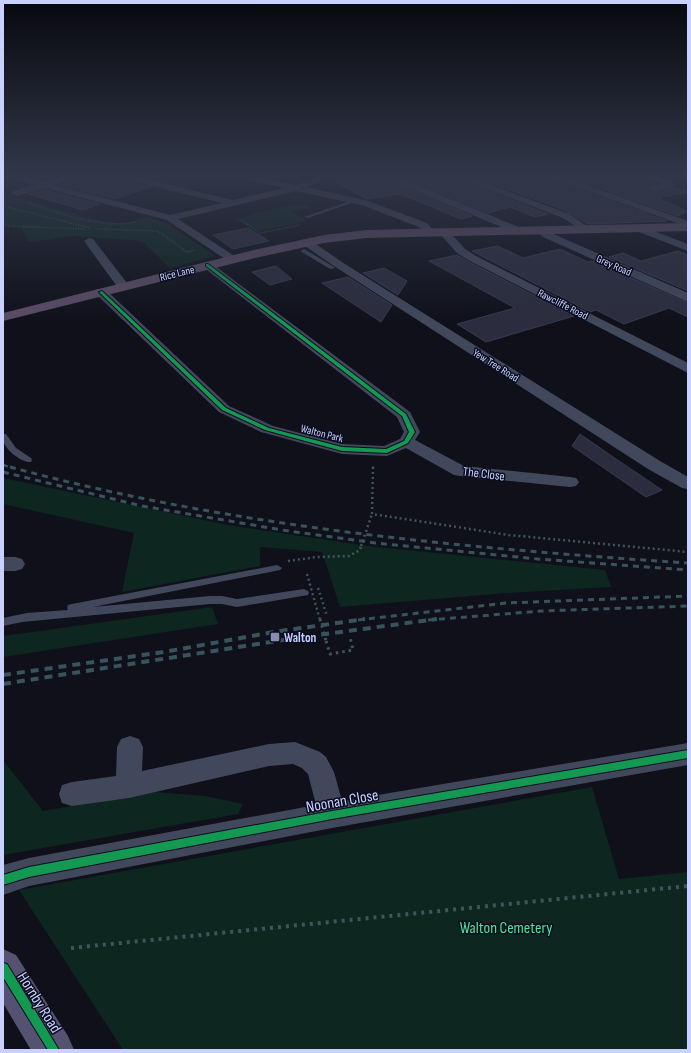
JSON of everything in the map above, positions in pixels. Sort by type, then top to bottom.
[{"type":"highway","name":"Rice Lane","points":[[3,317],[232,259],[305,246],[353,235],[585,228],[688,227]]},
{"type":"main road","name":"Hornby Road","points":[[3,968],[54,1050]]},
{"type":"street","points":[[179,224],[232,259]]},
{"type":"street","points":[[422,224],[430,232]]},
{"type":"street","points":[[503,224],[517,230]]},
{"type":"street","points":[[579,224],[585,228]]},
{"type":"street","points":[[638,228],[688,248]]},
{"type":"street","name":"Grey Road","points":[[541,230],[547,235],[688,298]]},
{"type":"street","name":"Rawcliffe Road","points":[[444,232],[461,251],[472,258],[688,369]]},
{"type":"street","points":[[89,241],[124,286]]},
{"type":"street","name":"Yew Tree Road","points":[[305,246],[341,266],[648,461],[688,484]]},
{"type":"street","points":[[208,265],[404,415],[412,432],[406,442]]},
{"type":"street","name":"Walton Park","points":[[101,292],[224,409],[267,429],[342,449],[387,451],[406,442]]},
{"type":"street","name":"The Close","points":[[406,442],[460,471],[570,482]]},
{"type":"street","points":[[130,747],[130,786]]},
{"type":"street","name":"Noonan Close","points":[[72,794],[130,786],[270,755],[295,753],[311,760],[317,765],[321,772],[332,815]]},
{"type":"street","name":"Noonan Close","points":[[3,880],[29,872],[332,815],[688,754]]},
{"type":"lane","points":[[305,246],[332,268]]},
{"type":"lane","points":[[3,436],[13,450],[28,460]]},
{"type":"lane","points":[[3,622],[277,568]]},
{"type":"lane","points":[[22,618],[210,600],[222,600],[237,603],[308,591]]},
{"type":"path","points":[[76,224],[99,230]]},
{"type":"path","points":[[117,224],[128,224]]},
{"type":"path","points":[[247,224],[260,233],[303,224]]},
{"type":"path","points":[[3,226],[158,231],[187,252],[213,246]]},
{"type":"path","points":[[288,561],[349,556],[360,550],[372,514],[373,450]]},
{"type":"path","points":[[372,514],[509,535],[688,552]]},
{"type":"path","points":[[307,574],[308,591],[330,654],[354,650],[350,637]]},
{"type":"path","points":[[308,591],[319,588],[327,616]]},
{"type":"path","points":[[71,948],[688,886]]},
{"type":"green space","points":[[3,224],[169,224],[215,256],[170,268],[142,241],[72,236],[29,242],[20,226],[3,226]]},
{"type":"green space","points":[[245,224],[292,224],[258,231]]},
{"type":"green space","points":[[3,478],[228,525],[368,546],[605,570],[611,587],[507,593],[340,607],[322,552],[260,547],[260,566],[122,592],[134,533],[3,504]]},
{"type":"green space","points":[[212,607],[218,624],[3,657],[3,636]]},
{"type":"green space","points":[[3,760],[43,811],[155,792],[205,796],[243,804],[238,814],[3,855]]},
{"type":"green space","name":"Walton Cemetery","points":[[592,787],[619,879],[688,872],[688,1050],[123,1050],[19,890]]},
{"type":"building","points":[[248,228],[269,241],[233,249],[213,235]]},
{"type":"building","points":[[498,246],[523,258],[560,249],[588,262],[593,261],[688,303],[688,317],[669,308],[624,324],[596,310],[590,312],[472,251]]},
{"type":"building","points":[[678,251],[688,255],[688,291],[609,257],[623,253],[641,261]]},
{"type":"building","points":[[457,255],[574,316],[486,342],[457,324],[515,308],[429,261]]},
{"type":"building","points":[[276,266],[292,279],[270,285],[252,272]]},
{"type":"building","points":[[384,268],[407,281],[398,295],[363,273]]},
{"type":"building","points":[[348,277],[392,305],[381,322],[322,283]]},
{"type":"building","points":[[580,434],[662,490],[646,497],[572,446]]},
{"type":"railway","points":[[3,465],[13,468]]},
{"type":"railway","points":[[10,467],[93,488],[177,505],[262,520],[346,532],[517,550],[688,563]]},
{"type":"railway","points":[[3,472],[142,506],[282,530],[375,543],[538,559],[688,570]]},
{"type":"railway","points":[[358,620],[506,603],[688,596]]},
{"type":"railway","points":[[432,620],[541,611],[688,606]]},
{"type":"railway","points":[[358,620],[365,619]]},
{"type":"railway","points":[[432,620],[437,619]]},
{"type":"railway","points":[[3,675],[164,652],[274,632],[358,620]]},
{"type":"railway","points":[[3,684],[296,638],[432,620]]},
{"type":"cycle path","points":[[101,292],[224,409],[267,429],[342,449],[387,451],[406,442],[412,432],[404,415],[207,265]]},
{"type":"cycle path","points":[[3,880],[29,872],[332,815],[688,754]]},
{"type":"cycle path","points":[[3,968],[54,1050]]},
{"type":"place","name":"Walton","points":[[275,637]]}]
